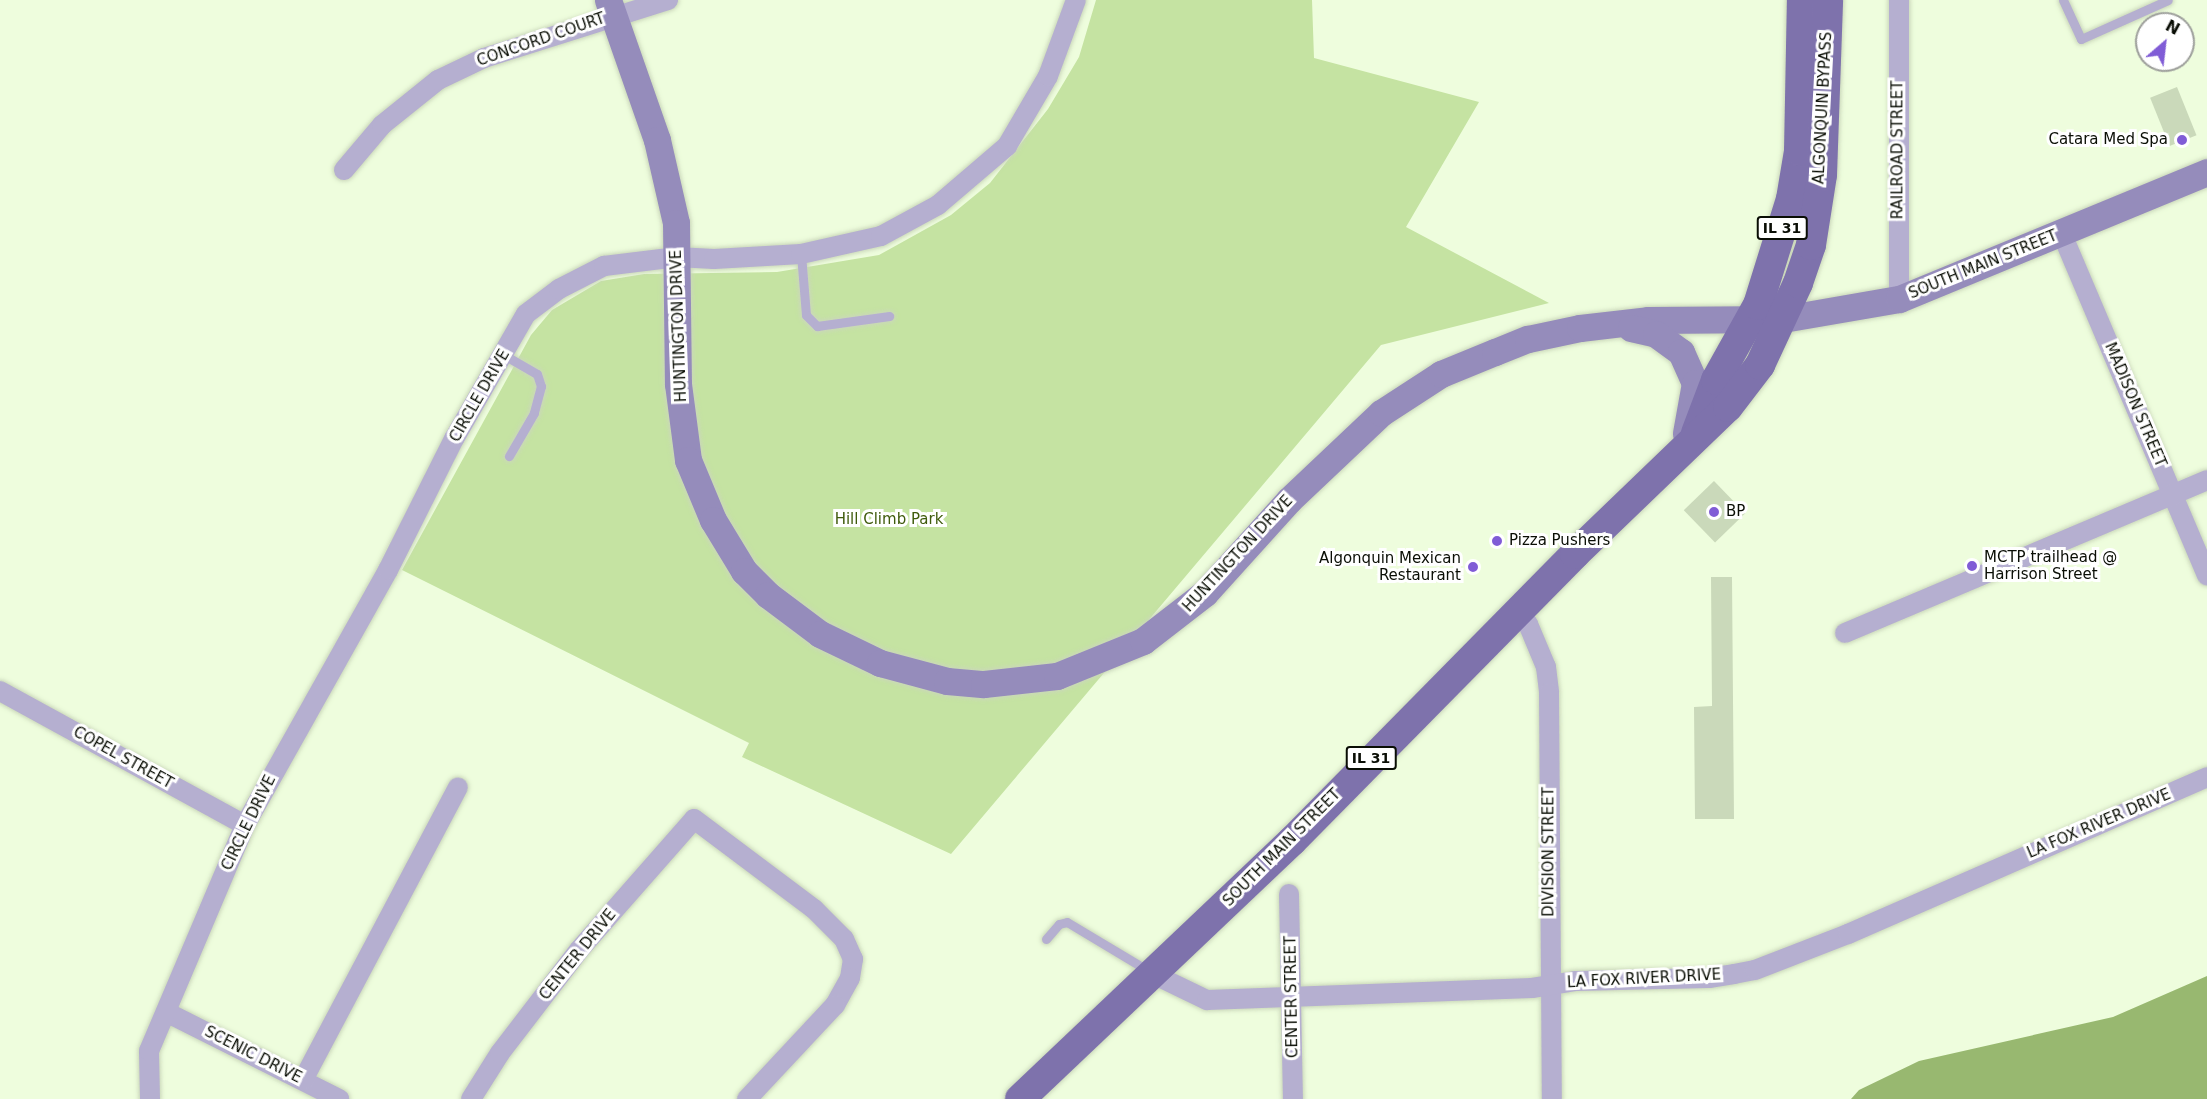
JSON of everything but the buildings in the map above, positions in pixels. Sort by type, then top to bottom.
[{"type":"main road","name":"ALGONQUIN BYPASS","points":[[1687,446],[1716,380],[1758,305],[1793,190],[1799,151],[1802,0]]},
{"type":"main road","name":"ALGONQUIN BYPASS","points":[[1687,446],[1728,407],[1760,365],[1783,319],[1810,245],[1822,175],[1828,0]]},
{"type":"main road","name":"SOUTH MAIN STREET","points":[[1020,1099],[1155,975],[1687,446]]},
{"type":"street","name":"CONCORD COURT","points":[[344,170],[382,124],[438,81],[484,58],[611,8],[668,0]]},
{"type":"street","name":"CIRCLE DRIVE","points":[[150,1099],[148,1051],[245,825],[526,314],[559,289],[604,266],[677,257],[714,259],[801,254],[880,236],[938,205],[1007,146],[1030,111],[1048,76],[1076,0]]},
{"type":"street","name":"RAILROAD STREET","points":[[1899,0],[1899,299]]},
{"type":"street","name":"HUNTINGTON DRIVE","points":[[611,8],[657,140],[676,224],[678,384],[688,460],[713,520],[744,571],[794,616],[846,650],[912,674],[984,684],[1057,676],[1087,667],[1168,624],[1205,593],[1348,440],[1381,413],[1441,374],[1528,339],[1615,324],[1648,320],[1749,321]]},
{"type":"street","name":"SOUTH MAIN STREET","points":[[1749,321],[1783,319],[1899,299],[2062,234],[2207,172]]},
{"type":"street","name":"MADISON STREET","points":[[2062,234],[2207,576]]},
{"type":"street","points":[[1615,324],[1656,334],[1682,352],[1695,383],[1687,446]]},
{"type":"street","points":[[1845,633],[2207,480]]},
{"type":"street","name":"DIVISION STREET","points":[[1518,613],[1528,624],[1546,667],[1549,693],[1552,1099]]},
{"type":"street","name":"COPEL STREET","points":[[0,691],[245,825]]},
{"type":"street","name":"LA FOX RIVER DRIVE","points":[[1155,975],[1200,999],[1709,978],[1755,969],[1848,934],[2207,777]]},
{"type":"street","points":[[303,1080],[458,787]]},
{"type":"street","name":"CENTER DRIVE","points":[[471,1099],[500,1053],[579,950],[694,819],[814,909],[847,942],[853,959],[850,978],[814,1031],[747,1099]]},
{"type":"street","name":"CENTER STREET","points":[[1289,894],[1293,996],[1293,1099]]},
{"type":"street","name":"SCENIC DRIVE","points":[[166,1012],[339,1099]]},
{"type":"lane","points":[[2063,0],[2081,39],[2168,0]]},
{"type":"lane","points":[[801,254],[806,315],[817,326],[888,315]]},
{"type":"lane","points":[[504,355],[537,374],[541,386],[534,412],[510,456]]},
{"type":"lane","points":[[1046,939],[1059,924],[1067,922],[1155,975]]},
{"type":"green space","name":"Hill Climb Park","points":[[1096,0],[1312,0],[1314,58],[1479,102],[1406,227],[1549,303],[1381,345],[951,854],[742,757],[749,743],[402,570],[531,335],[552,310],[601,281],[644,274],[777,272],[879,255],[951,215],[990,183],[1048,109],[1079,57]]},
{"type":"shaded area","points":[[2207,976],[2207,1099],[1851,1099],[1859,1090],[1919,1061],[2113,1017]]},
{"type":"place","name":"Catara Med Spa","points":[[2182,140]]},
{"type":"place","name":"BP","points":[[1714,512]]},
{"type":"place","name":"Pizza Pushers","points":[[1497,541]]},
{"type":"place","name":"MCTP trailhead @ Harrison Street","points":[[1972,566]]},
{"type":"place","name":"Algonquin Mexican Restaurant","points":[[1473,567]]}]
